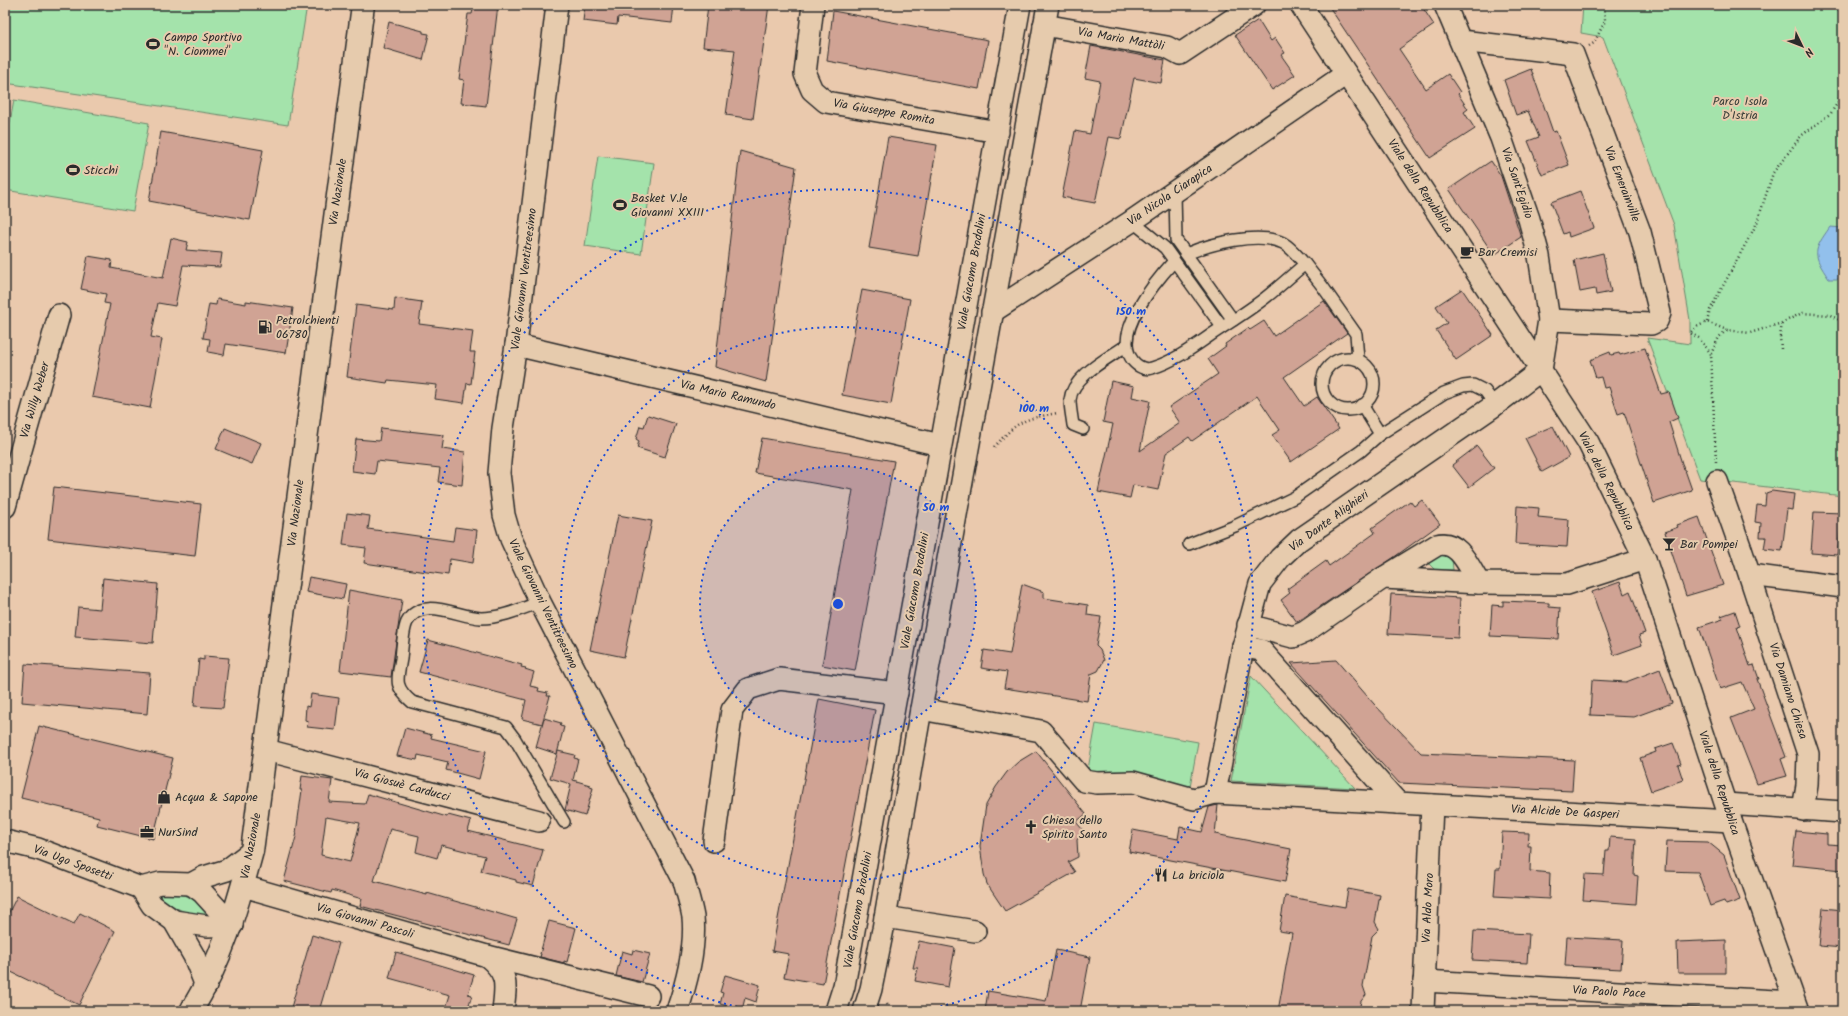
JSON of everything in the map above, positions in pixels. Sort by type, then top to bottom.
[{"type":"main road","name":"Via Nazionale","points":[[191,1011],[206,986],[232,925],[252,851],[363,5]]},
{"type":"street","name":"Viale Giovanni Ventitreesimo","points":[[557,5],[516,345],[503,428],[500,473],[504,515],[511,539],[540,602],[684,881],[693,916],[694,939],[688,970],[677,1011]]},
{"type":"street","name":"Via Giuseppe Romita","points":[[813,5],[806,74],[812,90],[826,102],[998,132]]},
{"type":"street","name":"Viale Giacomo Brodolini","points":[[836,1011],[844,986],[1020,5]]},
{"type":"street","points":[[864,1011],[871,989],[885,917],[1048,5]]},
{"type":"street","name":"Via Mario Mattòli","points":[[1044,25],[1167,47],[1180,54],[1254,5]]},
{"type":"street","name":"Viale della Repubblica","points":[[1301,5],[1588,442],[1645,559],[1729,813],[1796,1007]]},
{"type":"street","name":"Via Sant'Egidio","points":[[1445,5],[1501,138],[1540,256],[1549,320],[1541,370]]},
{"type":"street","points":[[1460,41],[1573,54]]},
{"type":"street","name":"Via Emerainville","points":[[1549,320],[1652,324],[1657,321],[1660,316],[1640,232],[1573,54]]},
{"type":"street","name":"Via Nicola Ciarapica","points":[[992,312],[1132,221],[1346,74]]},
{"type":"street","name":"Via Willy Weber","points":[[5,507],[59,316]]},
{"type":"street","name":"Via Mario Ramundo","points":[[516,345],[940,445]]},
{"type":"street","name":"Via Dante Alighieri","points":[[1215,793],[1248,625],[1260,584],[1280,558],[1299,540],[1496,405],[1541,370]]},
{"type":"street","name":"Via Damiano Chiesa","points":[[1717,481],[1750,575],[1808,754],[1808,785],[1803,810]]},
{"type":"street","points":[[1248,625],[1293,637],[1305,632],[1383,578],[1437,545],[1444,543],[1452,545],[1462,554],[1479,583]]},
{"type":"street","points":[[1383,578],[1479,583],[1567,584],[1645,559]]},
{"type":"street","points":[[1750,575],[1843,587]]},
{"type":"street","points":[[1243,648],[1261,650],[1398,803]]},
{"type":"street","points":[[714,841],[732,710],[748,689],[779,679],[896,694]]},
{"type":"street","points":[[921,709],[1041,731],[1084,781],[1097,783],[1133,782],[1194,800],[1215,793]]},
{"type":"street","name":"Via Giosuè Carducci","points":[[266,750],[539,821]]},
{"type":"street","name":"Via Alcide De Gasperi","points":[[1215,793],[1432,805],[1729,813],[1803,810],[1843,812]]},
{"type":"street","name":"Via Aldo Moro","points":[[1423,1011],[1432,805]]},
{"type":"street","name":"Via Ugo Sposetti","points":[[5,841],[38,849],[141,888]]},
{"type":"street","points":[[206,986],[194,956],[174,921],[152,905],[141,888],[160,883],[191,884],[204,877],[227,870],[252,851]]},
{"type":"street","points":[[191,884],[202,892],[232,925]]},
{"type":"street","name":"Via Giovanni Pascoli","points":[[243,886],[487,956],[648,996]]},
{"type":"street","points":[[885,917],[975,931]]},
{"type":"street","points":[[174,921],[207,926],[232,925]]},
{"type":"street","name":"Via Giovanni Pascoli","points":[[487,956],[499,966],[506,982],[503,1011]]},
{"type":"street","name":"Via Paolo Pace","points":[[1424,981],[1796,1007]]},
{"type":"lane","points":[[1175,192],[1176,240],[1233,320]]},
{"type":"lane","points":[[1132,221],[1165,248],[1222,328]]},
{"type":"lane","points":[[1186,254],[1205,246],[1232,240],[1259,239],[1282,243],[1292,250],[1305,264],[1356,334],[1358,359]]},
{"type":"lane","points":[[1174,261],[1157,280],[1140,305],[1132,324],[1127,345],[1133,360],[1141,368],[1150,368],[1186,352],[1264,298],[1305,264]]},
{"type":"lane","points":[[1083,429],[1073,425],[1070,400],[1074,386],[1085,374],[1127,345]]},
{"type":"lane","points":[[1349,358],[1358,359],[1370,370],[1374,377],[1374,385],[1372,393],[1362,406],[1354,409],[1345,409],[1337,407],[1327,398],[1323,386],[1323,377],[1333,363],[1349,358]]},
{"type":"lane","points":[[1189,544],[1235,526],[1295,497],[1361,451],[1380,434],[1444,393],[1463,386],[1473,386],[1485,391],[1496,405]]},
{"type":"lane","points":[[1362,406],[1380,434]]},
{"type":"lane","points":[[540,602],[511,613],[481,618],[430,608],[417,611],[407,623],[397,678],[401,693],[412,702],[506,727],[515,739],[564,822]]},
{"type":"path","points":[[1573,54],[1594,44],[1605,21],[1604,5]]},
{"type":"path","points":[[1707,322],[1710,310],[1757,223],[1773,172],[1801,136],[1831,113],[1838,102],[1843,87]]},
{"type":"path","points":[[1711,354],[1699,338],[1690,333],[1696,327],[1707,322],[1727,330],[1750,333],[1782,323],[1802,313],[1830,315],[1843,322]]},
{"type":"path","points":[[1781,350],[1780,336],[1782,323]]},
{"type":"path","points":[[1717,481],[1711,354],[1719,338],[1727,330]]},
{"type":"path","points":[[994,447],[1016,424],[1028,419],[1071,411]]},
{"type":"green space","name":"Campo Sportivo \"N. Ciommei\"","points":[[5,5],[307,5],[288,125],[5,83]]},
{"type":"green space","name":"Parco Isola D'Istria","points":[[1583,5],[1843,5],[1843,496],[1700,479],[1647,338],[1690,344],[1690,320],[1674,225],[1603,37],[1581,33]]},
{"type":"green space","name":"Sticchi","points":[[14,100],[149,123],[133,211],[5,190],[5,150]]},
{"type":"green space","name":"Basket V.le Giovanni XXIII","points":[[598,156],[654,163],[641,254],[585,246]]},
{"type":"green space","points":[[1436,551],[1452,558],[1453,570],[1435,570],[1429,564],[1430,556]]},
{"type":"green space","points":[[1251,676],[1355,788],[1231,781]]},
{"type":"green space","points":[[1096,724],[1198,742],[1189,792],[1087,775]]},
{"type":"green space","points":[[175,893],[185,895],[193,899],[207,913],[205,915],[199,915],[187,912],[175,907],[160,897],[161,894]]},
{"type":"water","points":[[1830,227],[1843,228],[1843,279],[1829,279],[1823,271],[1817,258],[1820,242]]},
{"type":"building","points":[[474,5],[498,5],[486,106],[461,103],[464,80],[459,79],[468,14],[472,14]]},
{"type":"building","points":[[585,5],[674,5],[672,23],[618,17],[617,25],[583,21]]},
{"type":"building","points":[[708,5],[769,5],[753,119],[726,115],[735,50],[703,47]]},
{"type":"building","points":[[1328,5],[1421,5],[1434,25],[1399,49],[1426,89],[1448,74],[1460,92],[1458,94],[1468,109],[1464,112],[1475,129],[1430,158]]},
{"type":"building","points":[[833,11],[988,40],[979,89],[827,61]]},
{"type":"building","points":[[1258,20],[1271,41],[1275,38],[1285,53],[1281,55],[1295,75],[1272,90],[1235,35]]},
{"type":"building","points":[[389,22],[429,34],[423,60],[383,48]]},
{"type":"building","points":[[1091,46],[1165,60],[1161,83],[1134,78],[1121,139],[1109,137],[1095,203],[1062,197],[1075,131],[1090,134],[1100,81],[1085,78]]},
{"type":"building","points":[[1531,69],[1553,132],[1556,131],[1569,165],[1542,175],[1528,141],[1539,137],[1528,111],[1516,115],[1504,80]]},
{"type":"building","points":[[161,132],[263,150],[250,220],[149,201]]},
{"type":"building","points":[[888,137],[937,145],[918,256],[869,248]]},
{"type":"building","points":[[740,151],[796,167],[766,382],[715,367]]},
{"type":"building","points":[[1491,161],[1501,176],[1521,237],[1494,255],[1449,189]]},
{"type":"building","points":[[1580,191],[1594,228],[1569,237],[1568,232],[1563,234],[1551,202]]},
{"type":"building","points":[[171,238],[188,242],[186,250],[222,253],[220,267],[183,265],[175,306],[158,303],[151,337],[162,339],[150,408],[92,397],[110,304],[104,303],[106,294],[81,289],[88,256],[112,260],[111,268],[163,278]]},
{"type":"building","points":[[1603,253],[1611,292],[1596,295],[1595,289],[1580,292],[1574,260]]},
{"type":"building","points":[[1462,289],[1493,335],[1456,360],[1436,330],[1447,323],[1436,306]]},
{"type":"building","points":[[862,290],[910,299],[891,404],[842,395]]},
{"type":"building","points":[[395,298],[422,302],[419,324],[473,331],[470,352],[475,352],[471,384],[467,383],[464,403],[435,399],[437,385],[388,380],[387,383],[347,377],[356,305],[394,310]]},
{"type":"building","points":[[217,299],[246,304],[246,301],[293,308],[286,353],[226,344],[224,355],[208,352],[210,339],[203,338],[209,304],[216,305]]},
{"type":"building","points":[[1324,301],[1347,333],[1284,377],[1304,406],[1317,397],[1339,429],[1291,462],[1272,435],[1280,430],[1257,396],[1192,441],[1189,437],[1166,453],[1158,490],[1133,485],[1130,498],[1098,492],[1113,424],[1103,422],[1111,381],[1134,386],[1132,397],[1150,401],[1140,451],[1180,423],[1169,407],[1218,374],[1208,359],[1226,346],[1225,344],[1248,328],[1250,330],[1264,321],[1274,336]]},
{"type":"building","points":[[1645,348],[1661,394],[1669,392],[1678,418],[1669,422],[1692,490],[1654,503],[1624,412],[1618,414],[1609,387],[1604,388],[1601,377],[1596,378],[1590,360],[1610,352],[1611,355],[1619,353],[1620,355]]},
{"type":"building","points":[[648,415],[676,424],[665,457],[637,448],[639,441],[636,439],[640,426],[644,427]]},
{"type":"building","points":[[1553,426],[1569,457],[1542,472],[1525,438]]},
{"type":"building","points":[[225,428],[261,443],[252,464],[216,449]]},
{"type":"building","points":[[381,428],[444,435],[442,449],[465,452],[462,485],[438,482],[440,468],[377,461],[375,474],[352,471],[356,439],[379,441]]},
{"type":"building","points":[[762,438],[894,461],[855,671],[822,665],[853,490],[755,473]]},
{"type":"building","points":[[1477,446],[1494,468],[1469,487],[1452,465]]},
{"type":"building","points":[[54,487],[201,504],[195,556],[48,539]]},
{"type":"building","points":[[1772,491],[1794,494],[1792,510],[1787,509],[1782,551],[1764,549],[1766,537],[1760,537],[1761,523],[1755,522],[1757,505],[1765,506],[1766,493]]},
{"type":"building","points":[[1422,500],[1440,524],[1393,558],[1297,622],[1281,600],[1290,593],[1287,589],[1326,561],[1329,566],[1375,533],[1372,528],[1410,501],[1414,506]]},
{"type":"building","points":[[1517,506],[1539,508],[1538,517],[1569,520],[1567,547],[1515,544]]},
{"type":"building","points":[[1814,512],[1843,513],[1843,527],[1841,527],[1837,555],[1811,553]]},
{"type":"building","points":[[347,513],[370,516],[368,529],[453,541],[455,527],[477,530],[473,563],[450,559],[448,575],[364,563],[366,548],[343,545]]},
{"type":"building","points":[[618,515],[652,521],[624,657],[590,650]]},
{"type":"building","points":[[1699,517],[1723,585],[1686,596],[1665,532],[1678,527],[1677,525]]},
{"type":"building","points":[[309,577],[346,584],[343,599],[306,592]]},
{"type":"building","points":[[103,578],[158,584],[153,643],[75,637],[78,607],[100,609]]},
{"type":"building","points":[[1620,582],[1624,594],[1630,591],[1645,633],[1639,635],[1642,645],[1614,655],[1592,592]]},
{"type":"building","points":[[1022,584],[1044,592],[1044,598],[1088,605],[1087,615],[1101,617],[1096,646],[1100,650],[1104,660],[1098,671],[1091,674],[1087,701],[1004,688],[1007,672],[981,668],[984,650],[1010,654]]},
{"type":"building","points":[[349,590],[402,600],[391,677],[340,671]]},
{"type":"building","points":[[1391,594],[1460,598],[1458,638],[1388,634]]},
{"type":"building","points":[[1503,601],[1549,603],[1549,607],[1560,608],[1558,639],[1490,636],[1492,605],[1503,606]]},
{"type":"building","points":[[1735,611],[1740,626],[1737,627],[1750,666],[1754,665],[1759,679],[1757,679],[1786,757],[1781,759],[1787,776],[1757,784],[1731,718],[1754,709],[1742,682],[1720,689],[1699,627],[1723,619],[1721,616]]},
{"type":"building","points":[[428,640],[522,665],[521,667],[534,672],[530,686],[539,688],[538,691],[548,693],[547,696],[550,696],[542,724],[522,719],[526,700],[419,672]]},
{"type":"building","points":[[204,656],[229,658],[223,708],[194,706],[199,659],[204,660]]},
{"type":"building","points":[[1336,660],[1374,704],[1421,753],[1574,760],[1572,791],[1399,783],[1291,663]]},
{"type":"building","points":[[25,664],[150,673],[147,714],[22,702]]},
{"type":"building","points":[[1660,669],[1672,703],[1634,717],[1590,715],[1592,680],[1626,682]]},
{"type":"building","points":[[311,694],[339,698],[335,730],[307,727],[308,721],[305,720],[306,706],[309,707]]},
{"type":"building","points":[[819,699],[875,710],[823,984],[784,977],[789,954],[772,951]]},
{"type":"building","points":[[544,718],[561,723],[560,726],[564,727],[557,754],[536,747]]},
{"type":"building","points":[[39,726],[173,758],[153,839],[97,825],[99,817],[21,798]]},
{"type":"building","points":[[405,728],[432,735],[431,738],[486,751],[479,779],[446,770],[448,762],[418,755],[417,760],[397,756]]},
{"type":"building","points":[[1673,743],[1681,764],[1678,765],[1683,780],[1651,791],[1640,758],[1656,752],[1655,749]]},
{"type":"building","points":[[558,751],[575,755],[574,758],[578,759],[573,780],[590,785],[590,787],[593,788],[585,816],[565,810],[571,784],[550,778]]},
{"type":"building","name":"Chiesa dello Spirito Santo","points":[[1036,751],[1086,814],[1076,822],[1083,830],[1077,840],[1078,857],[1068,862],[1075,872],[1005,911],[987,884],[984,874],[980,846],[986,805],[996,787],[1007,772],[1018,762]]},
{"type":"building","points":[[302,776],[332,780],[329,802],[365,804],[368,794],[447,817],[448,815],[471,821],[468,831],[543,850],[533,886],[481,871],[485,856],[441,845],[437,858],[416,852],[419,836],[390,829],[374,881],[427,895],[427,893],[517,919],[509,945],[360,906],[362,899],[332,890],[331,893],[284,881],[297,833],[302,790],[300,790]],"holes":[[[326,817],[360,823],[350,862],[321,855]]]},
{"type":"building","points":[[1218,805],[1215,834],[1291,849],[1285,882],[1129,852],[1133,830],[1178,839],[1180,827],[1202,832],[1209,807]]},
{"type":"building","points":[[1796,831],[1827,834],[1827,844],[1843,845],[1843,870],[1792,865]]},
{"type":"building","points":[[1502,832],[1529,833],[1528,846],[1531,846],[1530,871],[1550,873],[1549,899],[1494,896],[1496,869],[1500,869]]},
{"type":"building","points":[[1610,837],[1636,839],[1634,875],[1638,876],[1636,904],[1583,900],[1585,874],[1604,875],[1606,851],[1609,851]]},
{"type":"building","points":[[1667,841],[1708,842],[1724,855],[1740,900],[1726,905],[1724,901],[1710,906],[1698,872],[1665,871]]},
{"type":"building","points":[[1348,889],[1380,895],[1375,922],[1379,929],[1372,936],[1363,986],[1366,995],[1361,1001],[1359,1011],[1278,1011],[1292,933],[1279,931],[1285,896],[1345,907]]},
{"type":"building","points":[[17,896],[74,924],[80,913],[115,931],[79,1005],[5,969],[5,920]]},
{"type":"building","points":[[1823,908],[1843,910],[1843,948],[1819,946]]},
{"type":"building","points":[[549,921],[576,928],[567,962],[564,961],[564,963],[540,957]]},
{"type":"building","points":[[1474,931],[1529,934],[1527,963],[1472,960]]},
{"type":"building","points":[[312,935],[339,943],[319,1011],[290,1011]]},
{"type":"building","points":[[1567,937],[1623,940],[1621,969],[1565,966]]},
{"type":"building","points":[[1726,940],[1726,973],[1678,973],[1677,942]]},
{"type":"building","points":[[919,941],[955,948],[948,987],[915,981],[918,968],[913,968]]},
{"type":"building","points":[[633,950],[650,954],[642,982],[616,976],[622,951],[632,954]]},
{"type":"building","points":[[1056,950],[1090,957],[1080,1011],[985,1011],[988,991],[1046,1001]]},
{"type":"building","points":[[396,952],[474,975],[468,994],[472,995],[467,1011],[445,1011],[450,995],[389,978]]},
{"type":"building","points":[[725,975],[760,985],[756,1002],[745,998],[742,1010],[720,1004],[723,993],[720,992]]},
{"type":"place","name":"Campo Sportivo \"N. Ciommei\"","points":[[153,44]]},
{"type":"place","name":"Sticchi","points":[[73,170]]},
{"type":"place","name":"Basket V.le Giovanni XXIII","points":[[620,205]]},
{"type":"place","name":"Bar Cremisi","points":[[1467,252]]},
{"type":"place","name":"Petrolchienti 06780","points":[[265,327]]},
{"type":"place","name":"Bar Pompei","points":[[1669,544]]},
{"type":"place","name":"Acqua & Sapone","points":[[164,797]]},
{"type":"place","name":"Chiesa dello Spirito Santo","points":[[1031,827]]},
{"type":"place","name":"NurSind","points":[[147,832]]},
{"type":"place","name":"La briciola","points":[[1161,875]]}]
